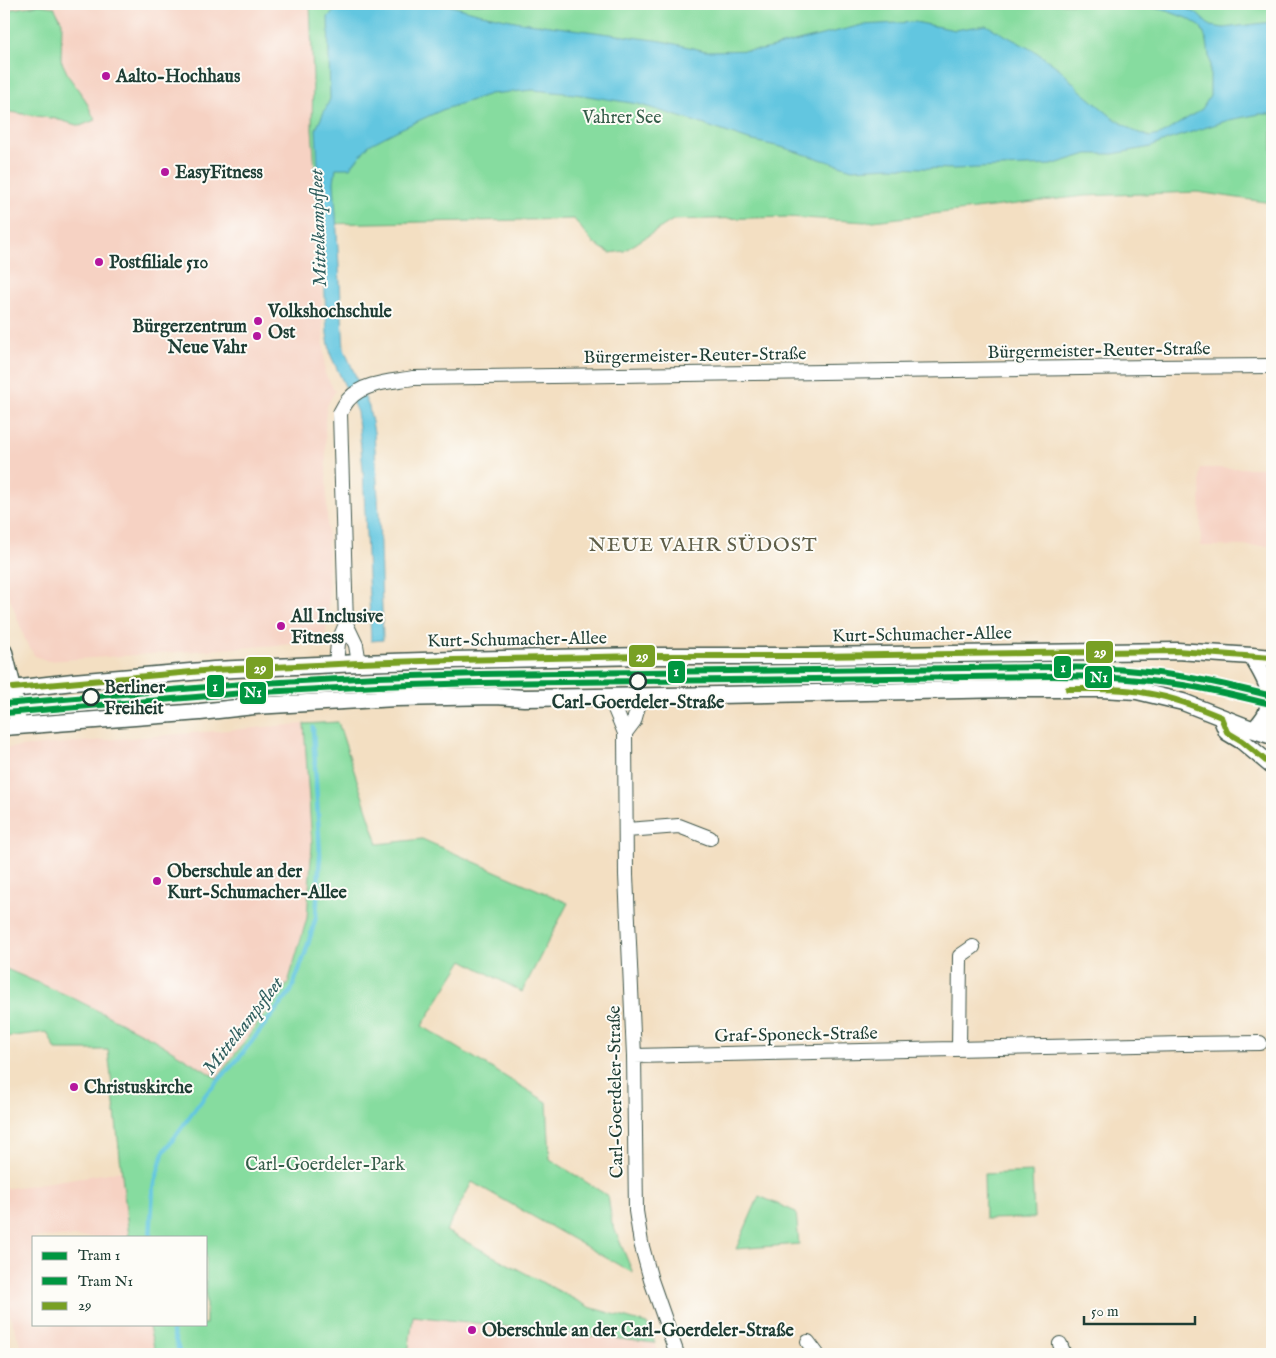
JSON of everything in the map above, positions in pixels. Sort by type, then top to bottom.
[{"type":"street","name":"Bürgermeister-Reuter-Straße","points":[[336,664],[338,643],[346,624],[340,413],[348,400],[363,389],[413,378],[1272,366]]},
{"type":"street","name":"Bürgermeister-Reuter-Straße","points":[[346,624],[356,644],[360,663]]},
{"type":"street","name":"Kurt-Schumacher-Allee","points":[[9,689],[214,670],[360,663],[643,656],[816,656],[1177,651],[1272,658]]},
{"type":"street","points":[[4,652],[11,726],[200,712],[254,706],[396,698],[496,696],[524,698],[1101,689],[1137,691],[1173,699],[1272,736]]},
{"type":"street","points":[[1252,656],[1269,687],[1270,696],[1270,703],[1266,714],[1254,730]]},
{"type":"street","name":"Carl-Goerdeler-Straße","points":[[610,696],[625,733],[626,875],[634,1056],[636,1210],[641,1243],[651,1280],[677,1354]]},
{"type":"street","name":"Carl-Goerdeler-Straße","points":[[625,733],[634,721],[641,696]]},
{"type":"street","points":[[1221,717],[1227,732],[1242,741],[1272,766]]},
{"type":"street","points":[[627,830],[679,826],[710,838]]},
{"type":"street","points":[[959,1049],[960,956],[973,946]]},
{"type":"street","name":"Graf-Sponeck-Straße","points":[[634,1056],[1260,1043]]},
{"type":"street","points":[[808,1342],[818,1354]]},
{"type":"shaded area","points":[[4,4],[310,4],[313,77],[312,129],[319,224],[325,374],[335,391],[327,406],[325,420],[329,601],[324,642],[48,661],[35,656],[26,642],[4,582]]},
{"type":"shaded area","points":[[1200,468],[1272,468],[1272,546],[1201,546]]},
{"type":"shaded area","name":"Oberschule an der Kurt-Schumacher-Allee","points":[[304,724],[312,845],[307,918],[288,983],[216,1078],[153,1039],[71,997],[4,968],[4,748]]},
{"type":"shaded area","points":[[122,1171],[129,1236],[32,1236],[32,1326],[149,1326],[156,1354],[24,1354],[4,1299],[4,1189]]},
{"type":"shaded area","name":"Oberschule an der Carl-Goerdeler-Straße","points":[[413,1316],[655,1343],[659,1354],[408,1354]]},
{"type":"green space","name":"Vahrer See","points":[[310,4],[1272,4],[1272,203],[1197,192],[1084,196],[865,222],[788,217],[673,220],[624,251],[610,253],[593,243],[574,219],[319,224],[312,129],[313,77]]},
{"type":"green space","points":[[39,5],[54,7],[62,22],[61,60],[69,77],[85,99],[95,120],[80,126],[56,119],[4,111],[4,14],[12,9]]},
{"type":"green space","name":"Carl-Goerdeler-Park","points":[[338,722],[378,844],[422,839],[568,903],[522,992],[463,960],[422,1026],[547,1102],[550,1159],[608,1196],[612,1223],[633,1273],[472,1182],[446,1231],[589,1307],[647,1324],[655,1343],[413,1316],[408,1354],[156,1354],[149,1326],[208,1326],[208,1236],[129,1236],[108,1050],[56,1050],[47,1032],[5,1037],[4,968],[71,997],[153,1039],[217,1078],[288,983],[307,918],[312,845],[304,724]]},
{"type":"green space","points":[[1032,1172],[1034,1218],[985,1219],[984,1174]]},
{"type":"green space","points":[[759,1196],[796,1212],[799,1244],[736,1249]]},
{"type":"water","name":"Vahrer See","points":[[342,4],[444,4],[520,22],[662,41],[706,51],[762,50],[862,25],[915,22],[955,30],[986,25],[1036,52],[1060,69],[1081,91],[1112,117],[1134,131],[1150,137],[1162,134],[1202,109],[1210,96],[1210,63],[1207,41],[1201,27],[1189,19],[1164,10],[1133,4],[1175,4],[1196,13],[1210,26],[1224,28],[1272,22],[1272,114],[1260,114],[1229,120],[1151,147],[1113,154],[1087,154],[1051,165],[953,169],[892,167],[852,169],[781,147],[749,140],[638,104],[575,94],[533,90],[490,94],[442,110],[369,145],[350,168],[336,168],[334,182],[344,349],[369,407],[374,432],[383,640],[371,641],[363,469],[357,412],[331,356],[327,334],[316,129],[330,99],[328,17]]},
{"type":"waterway","name":"Mittelkampsfleet","points":[[150,1236],[153,1190],[163,1153],[207,1093],[237,1060],[291,991],[305,954],[316,917],[320,855],[313,728]]},
{"type":"waterway","name":"Mittelkampsfleet","points":[[171,1326],[180,1354]]},
{"type":"tram line","name":"1","points":[[4,704],[243,684],[378,677],[1053,667],[1120,669],[1169,675],[1208,681],[1272,696]]},
{"type":"tram line","name":"N1","points":[[5,713],[244,693],[378,686],[1053,676],[1102,677],[1183,685],[1270,704]]},
{"type":"transit line","name":"29","points":[[13,688],[214,670],[454,660],[643,656],[815,656],[1177,651],[1272,658]]},
{"type":"transit line","name":"29","points":[[1068,689],[1136,691],[1165,697],[1221,717]]},
{"type":"transit line","name":"29","points":[[1221,717],[1227,732],[1242,741],[1272,766]]},
{"type":"place","name":"Aalto-Hochhaus","points":[[106,76]]},
{"type":"place","name":"EasyFitness","points":[[165,172]]},
{"type":"place","name":"Postfiliale 510","points":[[99,262]]},
{"type":"place","name":"Volkshochschule Ost","points":[[258,321]]},
{"type":"place","name":"Bürgerzentrum Neue Vahr","points":[[257,336]]},
{"type":"place","name":"All Inclusive Fitness","points":[[281,626]]},
{"type":"place","name":"Carl-Goerdeler-Straße","points":[[638,681]]},
{"type":"place","name":"Berliner Freiheit","points":[[91,697]]},
{"type":"place","name":"Oberschule an der Kurt-Schumacher-Allee","points":[[157,881]]},
{"type":"place","name":"Christuskirche","points":[[74,1087]]},
{"type":"place","name":"Oberschule an der Carl-Goerdeler-Straße","points":[[472,1330]]},
{"type":"district","name":"NEUE VAHR SÜDOST","points":[[703,544]]}]
